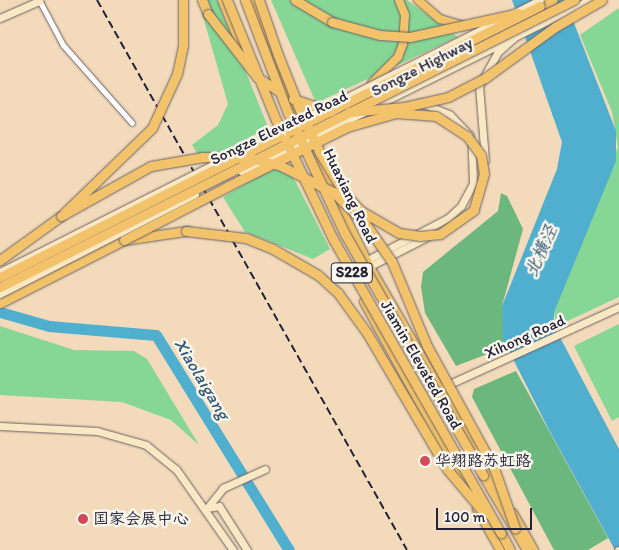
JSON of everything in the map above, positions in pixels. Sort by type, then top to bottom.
[{"type":"highway","points":[[61,216],[152,128],[177,74],[183,46],[183,0]]},
{"type":"highway","points":[[202,0],[219,31],[257,77],[314,107],[353,112],[448,97],[484,78],[555,27],[602,0]]},
{"type":"highway","name":"Jiamin Elevated Road","points":[[227,0],[272,112],[333,239],[510,550]]},
{"type":"highway","name":"Jiamin Elevated Road","points":[[246,0],[288,113],[345,234],[527,550]]},
{"type":"highway","points":[[0,303],[228,186],[304,148],[313,144],[322,140],[347,127],[396,113],[436,116],[467,136],[481,155],[484,174],[474,210],[440,234],[420,236],[399,232],[361,211],[344,193],[316,145],[312,136],[308,127],[300,110],[278,55],[259,0]]},
{"type":"highway","points":[[295,0],[354,30],[410,37],[461,29],[540,3]]},
{"type":"highway","name":"Songze Elevated Road","points":[[0,277],[540,3],[552,0]]},
{"type":"highway","name":"Songze Elevated Road","points":[[0,287],[574,0]]},
{"type":"highway","points":[[0,260],[61,216],[151,166],[202,157],[250,158],[278,165],[332,192],[365,223],[392,262],[428,346],[494,468],[514,528]]},
{"type":"highway","points":[[124,240],[176,232],[215,232],[274,249],[318,275],[355,313],[447,469],[501,534]]},
{"type":"main road","points":[[0,18],[39,0]]},
{"type":"main road","points":[[222,0],[273,122],[349,273],[500,550]]},
{"type":"main road","name":"Huaxiang Road","points":[[251,0],[322,175],[368,264],[534,550]]},
{"type":"main road","points":[[372,83],[398,57],[403,44],[405,15],[399,0]]},
{"type":"main road","points":[[418,0],[453,23],[490,25]]},
{"type":"main road","name":"Songze Highway","points":[[0,294],[589,0]]},
{"type":"main road","name":"Songze Highway","points":[[0,272],[372,83],[490,25],[540,3]]},
{"type":"main road","points":[[349,273],[452,224],[477,198],[485,156],[478,119],[479,86],[497,52],[517,35]]},
{"type":"main road","points":[[368,264],[448,218],[470,192],[474,153],[469,135],[450,115],[416,102],[371,108]]},
{"type":"main road","name":"Xihong Road","points":[[440,388],[505,363],[619,307]]},
{"type":"main road","points":[[0,426],[120,435],[165,459],[206,508],[232,550]]},
{"type":"main road","points":[[206,508],[223,488],[265,470]]},
{"type":"main road","points":[[206,508],[219,506],[247,550]]},
{"type":"street","points":[[39,0],[63,45],[132,124]]},
{"type":"green space","points":[[208,0],[217,0],[268,127],[203,163],[192,145],[218,125],[228,104],[202,13]]},
{"type":"green space","points":[[271,0],[407,0],[458,37],[316,103]]},
{"type":"green space","points":[[619,8],[619,297],[555,327],[555,310],[618,147],[612,112],[580,35]]},
{"type":"green space","points":[[285,161],[330,249],[313,259],[245,232],[223,197]]},
{"type":"green space","points":[[501,193],[507,196],[523,229],[502,306],[506,347],[456,366],[425,313],[421,287],[423,272],[498,211]]},
{"type":"green space","points":[[619,324],[619,417],[612,421],[574,346]]},
{"type":"green space","points":[[0,326],[74,350],[134,351],[147,359],[199,445],[171,420],[122,402],[0,395]]},
{"type":"green space","points":[[516,371],[608,538],[588,550],[554,550],[472,397],[474,389]]},
{"type":"water","name":"北横泾","points":[[512,0],[565,0],[616,131],[616,161],[555,310],[553,324],[619,449],[619,550],[615,550],[549,430],[503,339],[502,306],[557,169],[562,142]]},
{"type":"waterway","name":"Xiaolaigang","points":[[0,312],[49,326],[156,335],[289,550]]},
{"type":"railway","points":[[97,0],[407,550]]},
{"type":"place","name":"华翔路苏虹路","points":[[425,461]]},
{"type":"place","name":"国家会展中心","points":[[83,519]]}]
